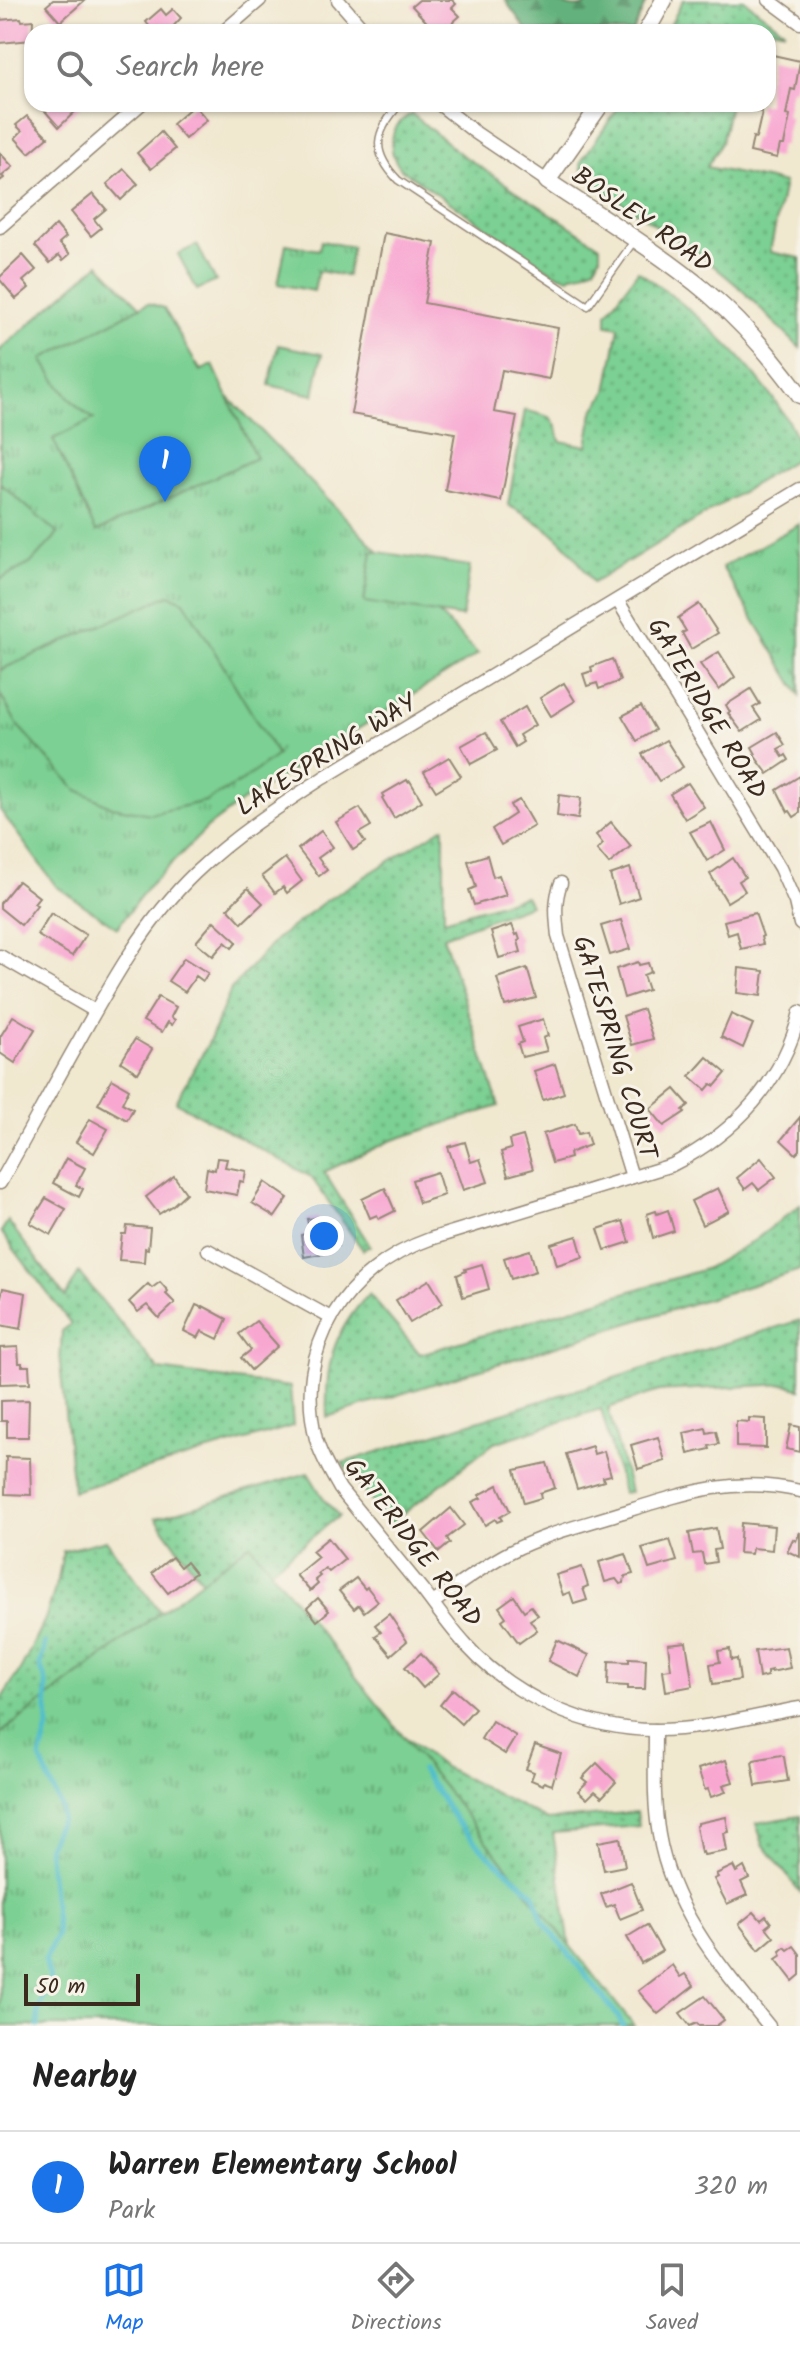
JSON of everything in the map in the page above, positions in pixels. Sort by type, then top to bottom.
[{"type":"street","points":[[232,24],[260,0]]},
{"type":"street","points":[[338,0],[359,24]]},
{"type":"street","points":[[650,24],[664,0]]},
{"type":"street","points":[[769,0],[800,23]]},
{"type":"street","points":[[0,227],[132,112]]},
{"type":"street","name":"BOSLEY ROAD","points":[[449,112],[688,277],[737,320],[774,360],[800,395]]},
{"type":"street","points":[[547,181],[595,112]]},
{"type":"street","name":"LAKESPRING WAY","points":[[0,1183],[125,960],[167,904],[194,874],[228,844],[314,784],[800,489]]},
{"type":"street","name":"GATERIDGE ROAD","points":[[618,601],[780,868],[795,902],[800,924]]},
{"type":"street","name":"GATESPRING COURT","points":[[561,883],[555,911],[558,936],[632,1177]]},
{"type":"street","points":[[0,956],[95,1011]]},
{"type":"street","name":"GATERIDGE ROAD","points":[[800,1012],[798,1031],[779,1069],[742,1117],[699,1152],[672,1165],[408,1247],[380,1263],[343,1299],[331,1318],[315,1360],[310,1385],[317,1440],[326,1466],[340,1489],[466,1646],[520,1690],[585,1719],[655,1730],[800,1708]]},
{"type":"street","points":[[208,1250],[331,1318]]},
{"type":"street","points":[[433,1603],[476,1572],[542,1537],[689,1492],[724,1485],[761,1485],[800,1491]]},
{"type":"street","points":[[655,1730],[659,1836],[678,1895],[702,1940],[769,2026]]},
{"type":"lane","points":[[393,112],[381,131],[380,153],[385,166],[398,180],[588,306],[634,240]]},
{"type":"green space","points":[[505,0],[544,0],[581,7],[593,0],[647,0],[636,24],[522,24]]},
{"type":"green space","points":[[683,0],[744,0],[776,24],[743,22],[671,24]]},
{"type":"green space","points":[[615,112],[728,112],[722,141],[707,167],[784,183],[770,252],[800,258],[800,348],[739,287],[704,258],[583,176],[581,162]]},
{"type":"green space","points":[[412,114],[462,155],[600,246],[595,267],[569,278],[552,272],[401,169],[393,154],[392,138],[398,124]]},
{"type":"green space","points":[[321,241],[352,247],[347,276],[318,271],[314,291],[278,284],[286,244],[319,250]]},
{"type":"green space","points":[[197,245],[216,281],[197,290],[178,254]]},
{"type":"green space","points":[[99,264],[478,654],[247,798],[208,827],[146,889],[117,928],[56,886],[0,810],[0,350]]},
{"type":"green space","points":[[638,271],[699,318],[752,372],[792,429],[797,458],[593,583],[575,556],[557,537],[508,505],[525,410],[550,417],[560,441],[587,446],[593,412],[607,391],[619,327],[607,325],[607,313]]},
{"type":"green space","points":[[148,303],[164,308],[200,371],[213,365],[256,458],[96,532],[53,439],[94,419],[58,384],[42,359]]},
{"type":"green space","points":[[278,345],[322,354],[314,395],[269,385]]},
{"type":"green space","points":[[0,483],[58,534],[30,564],[0,579]]},
{"type":"green space","points":[[800,524],[800,695],[722,567]]},
{"type":"green space","points":[[372,551],[470,566],[462,617],[364,602]]},
{"type":"green space","points":[[169,595],[184,601],[277,755],[242,781],[206,801],[150,814],[112,807],[76,789],[18,726],[0,694],[0,670]]},
{"type":"green space","points":[[444,827],[444,920],[525,896],[530,905],[443,936],[499,1106],[390,1141],[324,1172],[370,1246],[363,1250],[311,1177],[176,1102],[210,1040],[231,989],[275,940],[324,902]]},
{"type":"green space","points":[[800,1205],[800,1270],[327,1417],[333,1351],[347,1322],[369,1294],[420,1354],[705,1269],[755,1240]]},
{"type":"green space","points":[[8,1221],[65,1297],[79,1273],[159,1370],[290,1387],[293,1426],[73,1491],[60,1363],[62,1331],[71,1324],[1,1232]]},
{"type":"green space","points":[[800,1320],[800,1389],[787,1384],[659,1391],[608,1408],[630,1492],[623,1493],[601,1409],[494,1443],[390,1524],[342,1463]]},
{"type":"green space","points":[[308,1473],[325,1501],[339,1516],[270,1570],[250,1545],[202,1581],[156,1518]]},
{"type":"green space","points":[[106,1540],[161,1613],[0,1734],[0,1701],[22,1667],[45,1619],[58,1580],[63,1551]]},
{"type":"green space","points":[[250,1544],[634,2026],[0,2026],[0,1734]]},
{"type":"green space","points":[[395,1729],[442,1766],[547,1820],[637,1812],[639,1826],[553,1833],[570,1946]]},
{"type":"green space","points":[[800,1816],[800,1892],[763,1844],[756,1823]]},
{"type":"building","points":[[53,0],[85,0],[60,22],[46,6]]},
{"type":"building","points":[[419,0],[452,0],[456,4],[452,8],[460,16],[451,24],[428,24],[412,6]]},
{"type":"building","points":[[161,9],[166,15],[173,9],[181,18],[175,24],[146,22]]},
{"type":"building","points":[[21,18],[22,21],[33,20],[33,24],[24,24],[24,41],[0,43],[0,20]]},
{"type":"building","points":[[776,56],[800,61],[795,90],[791,89],[786,115],[790,116],[784,145],[780,145],[777,158],[750,152],[753,137],[756,138],[762,112],[776,112]]},
{"type":"building","points":[[46,112],[75,112],[59,127]]},
{"type":"building","points":[[186,112],[200,112],[207,120],[185,139],[172,124]]},
{"type":"building","points":[[27,116],[48,137],[29,153],[15,138],[22,131],[16,125]]},
{"type":"building","points":[[161,132],[175,149],[151,169],[137,153]]},
{"type":"building","points":[[0,153],[13,167],[0,181]]},
{"type":"building","points":[[124,169],[138,184],[121,200],[107,184]]},
{"type":"building","points":[[93,194],[106,209],[94,219],[101,228],[91,236],[71,212]]},
{"type":"building","points":[[56,225],[66,237],[59,243],[70,254],[63,260],[59,255],[50,263],[35,246]]},
{"type":"building","points":[[384,233],[435,243],[424,303],[558,328],[549,379],[502,370],[494,412],[517,416],[501,501],[445,490],[455,433],[351,414]]},
{"type":"building","points":[[23,255],[36,270],[23,281],[29,288],[16,299],[0,277]]},
{"type":"building","points":[[699,604],[718,633],[691,649],[678,618]]},
{"type":"building","points":[[719,652],[735,677],[719,690],[700,664]]},
{"type":"building","points":[[612,659],[620,681],[599,689],[597,683],[587,686],[583,674],[592,671],[591,667]]},
{"type":"building","points":[[564,683],[575,701],[551,716],[540,698]]},
{"type":"building","points":[[751,689],[760,704],[753,708],[761,720],[742,732],[726,705]]},
{"type":"building","points":[[641,706],[655,730],[637,741],[622,716]]},
{"type":"building","points":[[525,707],[535,725],[519,735],[523,742],[515,747],[500,722]]},
{"type":"building","points":[[486,732],[497,750],[471,764],[461,746]]},
{"type":"building","points":[[777,732],[785,745],[778,749],[789,760],[768,774],[752,747]]},
{"type":"building","points":[[666,740],[683,767],[659,781],[642,754]]},
{"type":"building","points":[[449,757],[461,776],[436,791],[424,772]]},
{"type":"building","points":[[800,776],[800,813],[794,817],[788,812],[777,790]]},
{"type":"building","points":[[407,780],[422,801],[394,818],[382,798],[383,794]]},
{"type":"building","points":[[688,783],[704,807],[685,819],[670,794]]},
{"type":"building","points":[[559,795],[581,798],[578,819],[557,816]]},
{"type":"building","points":[[519,800],[534,826],[501,845],[492,829],[515,814],[510,805]]},
{"type":"building","points":[[360,808],[371,826],[359,833],[365,842],[353,850],[336,822]]},
{"type":"building","points":[[611,822],[631,846],[609,864],[597,850],[603,844],[596,835]]},
{"type":"building","points":[[711,822],[725,850],[707,861],[690,832]]},
{"type":"building","points":[[321,831],[333,847],[318,858],[327,870],[319,876],[298,849]]},
{"type":"building","points":[[487,855],[493,877],[499,875],[506,895],[474,905],[469,890],[476,887],[468,861]]},
{"type":"building","points":[[285,858],[302,881],[287,893],[283,887],[275,893],[262,876]]},
{"type":"building","points":[[733,858],[745,877],[739,881],[745,891],[727,902],[710,874]]},
{"type":"building","points":[[630,868],[639,897],[619,904],[610,875]]},
{"type":"building","points":[[18,881],[39,897],[34,903],[37,905],[21,925],[0,908],[0,903]]},
{"type":"building","points":[[248,888],[263,903],[242,923],[228,908]]},
{"type":"building","points":[[51,913],[86,935],[72,956],[37,935]]},
{"type":"building","points":[[755,913],[763,944],[741,949],[737,932],[728,935],[724,921]]},
{"type":"building","points":[[621,920],[630,949],[610,955],[601,926]]},
{"type":"building","points":[[214,921],[237,942],[232,948],[225,942],[213,956],[196,942]]},
{"type":"building","points":[[512,925],[520,940],[521,952],[499,958],[491,932]]},
{"type":"building","points":[[184,958],[208,973],[203,981],[196,976],[185,992],[168,981]]},
{"type":"building","points":[[638,962],[639,965],[648,963],[651,972],[643,975],[648,990],[624,998],[616,969]]},
{"type":"building","points":[[527,968],[536,998],[505,1006],[497,978]]},
{"type":"building","points":[[739,968],[764,971],[761,996],[737,993]]},
{"type":"building","points":[[158,997],[176,1007],[171,1017],[175,1020],[172,1025],[168,1022],[162,1032],[143,1021]]},
{"type":"building","points":[[643,1009],[653,1039],[632,1045],[623,1016]]},
{"type":"building","points":[[731,1014],[753,1024],[743,1048],[721,1037]]},
{"type":"building","points":[[13,1016],[35,1029],[15,1063],[0,1053],[0,1037]]},
{"type":"building","points":[[543,1019],[548,1036],[543,1038],[547,1051],[522,1057],[518,1044],[523,1042],[518,1027]]},
{"type":"building","points":[[135,1039],[152,1049],[138,1073],[121,1062]]},
{"type":"building","points":[[707,1057],[726,1073],[715,1086],[711,1084],[706,1090],[690,1076]]},
{"type":"building","points":[[555,1064],[564,1093],[543,1100],[534,1071]]},
{"type":"building","points":[[112,1079],[129,1089],[122,1103],[133,1109],[127,1120],[98,1104]]},
{"type":"building","points":[[675,1089],[689,1105],[683,1110],[685,1112],[664,1126],[650,1109]]},
{"type":"building","points":[[800,1117],[800,1150],[796,1154],[781,1140]]},
{"type":"building","points":[[90,1119],[108,1129],[94,1153],[76,1142]]},
{"type":"building","points":[[575,1124],[578,1134],[586,1132],[590,1145],[569,1153],[570,1158],[552,1163],[543,1134]]},
{"type":"building","points":[[523,1136],[533,1169],[508,1176],[501,1152],[511,1149],[509,1140]]},
{"type":"building","points":[[465,1142],[471,1162],[480,1159],[488,1182],[463,1190],[448,1147]]},
{"type":"building","points":[[66,1158],[85,1168],[76,1185],[83,1189],[79,1197],[53,1183]]},
{"type":"building","points":[[217,1158],[227,1159],[225,1167],[246,1171],[237,1195],[204,1189],[207,1168],[215,1170]]},
{"type":"building","points":[[761,1158],[776,1177],[759,1190],[753,1183],[745,1189],[737,1178]]},
{"type":"building","points":[[437,1172],[444,1195],[419,1203],[412,1180]]},
{"type":"building","points":[[174,1176],[186,1193],[159,1214],[146,1197]]},
{"type":"building","points":[[265,1182],[288,1198],[275,1217],[252,1203]]},
{"type":"building","points":[[385,1188],[395,1211],[379,1219],[377,1215],[370,1218],[362,1199]]},
{"type":"building","points":[[718,1188],[729,1211],[702,1225],[691,1201]]},
{"type":"building","points":[[46,1198],[66,1209],[51,1235],[30,1223]]},
{"type":"building","points":[[668,1210],[674,1231],[653,1238],[647,1214]]},
{"type":"building","points":[[318,1218],[320,1228],[335,1226],[338,1246],[330,1248],[331,1252],[304,1257],[301,1235],[310,1233],[307,1219]]},
{"type":"building","points":[[623,1221],[630,1242],[605,1250],[598,1229]]},
{"type":"building","points":[[127,1226],[150,1228],[144,1262],[119,1260],[122,1234],[126,1234]]},
{"type":"building","points":[[577,1236],[583,1257],[557,1265],[551,1244]]},
{"type":"building","points":[[530,1250],[536,1271],[511,1279],[504,1258]]},
{"type":"building","points":[[482,1264],[489,1289],[463,1297],[457,1275]]},
{"type":"building","points":[[429,1280],[443,1303],[410,1323],[396,1300]]},
{"type":"building","points":[[160,1282],[175,1303],[159,1318],[147,1305],[138,1312],[129,1302],[148,1284],[152,1288]]},
{"type":"building","points":[[3,1288],[26,1293],[21,1329],[0,1325]]},
{"type":"building","points":[[196,1305],[227,1319],[218,1339],[202,1331],[198,1338],[184,1331]]},
{"type":"building","points":[[256,1321],[278,1346],[251,1370],[241,1358],[251,1350],[239,1334]]},
{"type":"building","points":[[18,1347],[19,1363],[29,1366],[30,1383],[0,1384],[0,1348]]},
{"type":"building","points":[[29,1400],[28,1437],[7,1437],[7,1421],[1,1421],[1,1401]]},
{"type":"building","points":[[749,1418],[766,1419],[766,1448],[736,1447],[736,1421],[749,1422]]},
{"type":"building","points":[[791,1425],[800,1427],[800,1452],[786,1449]]},
{"type":"building","points":[[706,1428],[707,1433],[716,1431],[719,1444],[688,1454],[684,1433]]},
{"type":"building","points":[[658,1437],[665,1461],[638,1469],[631,1445]]},
{"type":"building","points":[[592,1446],[594,1454],[604,1451],[611,1475],[603,1477],[604,1481],[577,1489],[566,1454]]},
{"type":"building","points":[[6,1457],[30,1458],[31,1495],[5,1494]]},
{"type":"building","points":[[547,1463],[555,1488],[540,1493],[541,1498],[524,1503],[515,1470]]},
{"type":"building","points":[[498,1485],[510,1511],[500,1517],[502,1520],[497,1522],[495,1519],[485,1525],[472,1502]]},
{"type":"building","points":[[451,1508],[464,1525],[447,1538],[450,1543],[439,1552],[423,1532]]},
{"type":"building","points":[[741,1523],[774,1526],[772,1550],[752,1548],[751,1554],[739,1553]]},
{"type":"building","points":[[716,1528],[720,1549],[714,1550],[716,1562],[704,1564],[702,1553],[693,1554],[689,1533]]},
{"type":"building","points":[[800,1532],[800,1557],[787,1551]]},
{"type":"building","points":[[328,1538],[345,1559],[329,1572],[325,1568],[318,1574],[320,1576],[315,1580],[318,1584],[310,1591],[296,1575],[318,1557],[312,1551]]},
{"type":"building","points":[[670,1540],[677,1561],[649,1569],[642,1548]]},
{"type":"building","points":[[626,1554],[633,1574],[625,1576],[624,1583],[620,1584],[616,1579],[605,1582],[599,1562]]},
{"type":"building","points":[[172,1557],[180,1567],[186,1562],[195,1573],[168,1593],[152,1573]]},
{"type":"building","points":[[582,1567],[588,1586],[583,1588],[587,1600],[574,1604],[570,1592],[563,1595],[556,1575]]},
{"type":"building","points":[[356,1578],[378,1601],[364,1612],[359,1605],[354,1609],[339,1591]]},
{"type":"building","points":[[514,1596],[524,1611],[531,1606],[538,1615],[530,1620],[537,1630],[519,1643],[502,1620],[506,1617],[499,1607]]},
{"type":"building","points":[[318,1598],[329,1611],[317,1621],[307,1608]]},
{"type":"building","points":[[389,1614],[407,1641],[391,1655],[375,1636],[381,1632],[375,1625]]},
{"type":"building","points":[[557,1640],[589,1655],[579,1677],[548,1661]]},
{"type":"building","points":[[686,1642],[693,1686],[666,1691],[663,1670],[671,1669],[668,1644]]},
{"type":"building","points":[[786,1647],[790,1668],[767,1671],[767,1676],[759,1678],[755,1651]]},
{"type":"building","points":[[730,1649],[731,1660],[737,1659],[740,1680],[713,1684],[710,1664],[720,1662],[718,1651]]},
{"type":"building","points":[[421,1653],[439,1674],[423,1688],[405,1667]]},
{"type":"building","points":[[629,1658],[646,1659],[645,1689],[608,1685],[609,1661],[629,1662]]},
{"type":"building","points":[[453,1689],[475,1708],[461,1724],[440,1705]]},
{"type":"building","points":[[492,1721],[516,1736],[505,1754],[481,1739]]},
{"type":"building","points":[[535,1745],[561,1754],[552,1785],[531,1780],[534,1772],[526,1769]]},
{"type":"building","points":[[781,1755],[788,1781],[756,1786],[752,1762]]},
{"type":"building","points":[[726,1760],[733,1782],[723,1785],[726,1792],[711,1797],[708,1789],[705,1790],[698,1769]]},
{"type":"building","points":[[597,1763],[616,1782],[602,1797],[595,1791],[587,1799],[578,1791],[587,1782],[582,1778]]},
{"type":"building","points":[[726,1817],[729,1832],[724,1833],[727,1851],[704,1855],[696,1826]]},
{"type":"building","points":[[620,1838],[625,1866],[604,1870],[598,1842]]},
{"type":"building","points":[[733,1866],[736,1872],[744,1867],[749,1878],[741,1882],[747,1895],[727,1904],[714,1879],[718,1877],[716,1874]]},
{"type":"building","points":[[631,1882],[642,1910],[620,1919],[614,1904],[606,1907],[601,1894]]},
{"type":"building","points":[[754,1912],[761,1920],[766,1916],[771,1923],[766,1927],[774,1937],[759,1950],[739,1924]]},
{"type":"building","points":[[647,1925],[662,1951],[641,1963],[627,1937]]},
{"type":"building","points":[[794,1946],[800,1954],[800,1975],[793,1981],[776,1959],[785,1947],[788,1950]]},
{"type":"building","points":[[672,1965],[680,1977],[685,1974],[694,1986],[658,2014],[638,1991]]},
{"type":"building","points":[[705,1996],[724,2020],[716,2026],[699,2026],[697,2023],[690,2026],[680,2013]]},
{"type":"waterway","points":[[38,2026],[38,2012],[50,1979],[45,1960],[57,1934],[48,1846],[61,1819],[61,1808],[40,1758],[48,1728],[46,1682],[40,1665],[45,1643]]},
{"type":"waterway","points":[[422,1770],[457,1822],[486,1853],[534,1894],[543,1921],[623,2026]]},
{"type":"place","name":"Warren Elementary School","points":[[165,502]]}]
